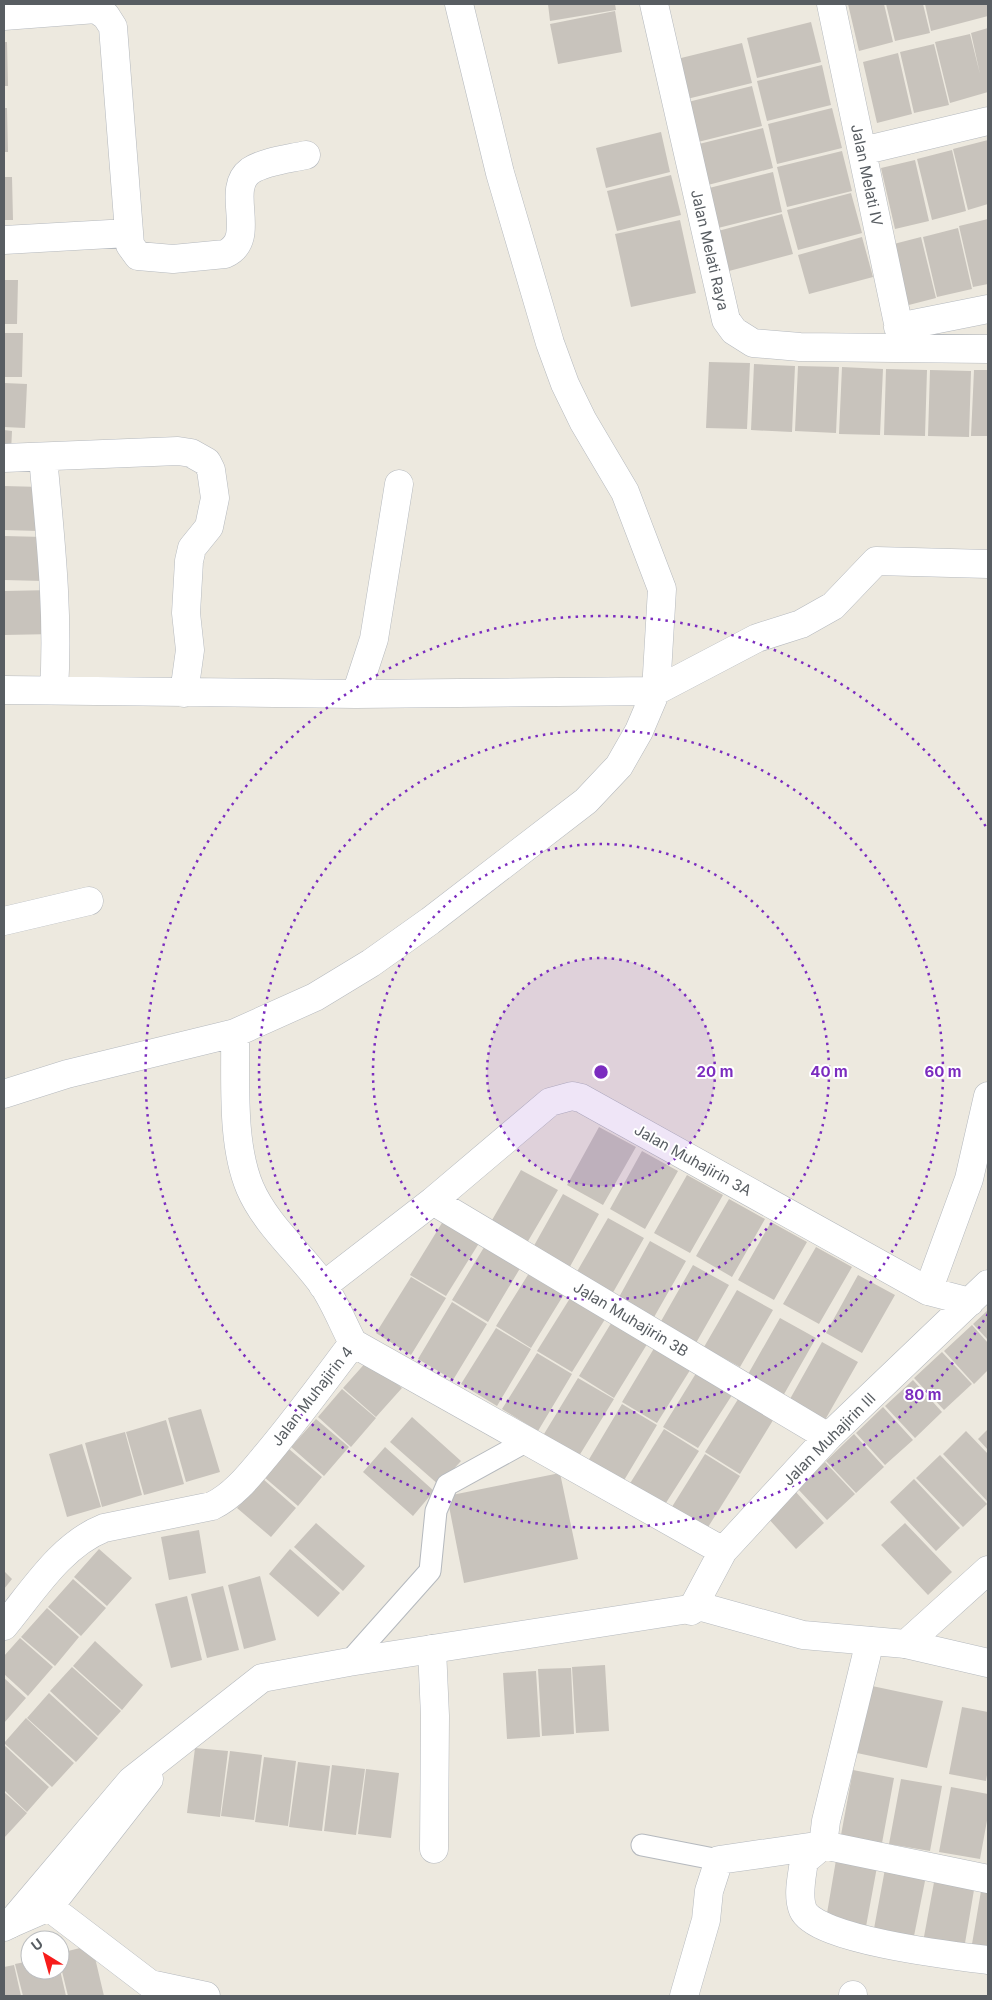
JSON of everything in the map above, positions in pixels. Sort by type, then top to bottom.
[{"type":"street","points":[[4,1094],[67,1074],[235,1033],[315,996],[371,963],[430,921],[586,802],[619,766],[639,731],[656,691],[662,590],[640,527],[625,492],[583,421],[565,384],[550,343],[500,173],[459,4]]},
{"type":"street","name":"Jalan Melati Raya","points":[[654,4],[726,320],[734,331],[753,343],[800,347],[900,337],[988,349]]},
{"type":"street","name":"Jalan Melati IV","points":[[831,4],[900,337]]},
{"type":"street","points":[[4,16],[96,9],[110,21],[113,27],[128,233],[130,245],[138,256],[173,259],[225,254],[232,251],[240,240],[240,192],[248,172],[271,163],[306,155]]},
{"type":"street","points":[[862,151],[988,121]]},
{"type":"street","points":[[4,240],[128,233]]},
{"type":"street","points":[[900,337],[988,308]]},
{"type":"street","points":[[4,458],[178,451],[191,453],[207,462],[211,470],[215,498],[209,527],[192,548],[189,561],[186,612],[190,650],[184,693]]},
{"type":"street","points":[[43,457],[56,593],[57,643],[54,690]]},
{"type":"street","points":[[356,694],[374,639],[399,484]]},
{"type":"street","points":[[4,690],[356,694],[656,691],[757,638],[801,624],[833,606],[876,561],[988,564]]},
{"type":"street","points":[[4,921],[89,901]]},
{"type":"street","points":[[235,1033],[237,1124],[244,1169],[250,1188],[265,1212],[323,1286],[353,1342]]},
{"type":"street","name":"Jalan Muhajirin 3A","points":[[323,1286],[433,1202],[550,1102],[572,1096],[590,1103],[928,1291],[979,1293]]},
{"type":"street","points":[[928,1291],[979,1178],[988,1096]]},
{"type":"street","name":"Jalan Muhajirin 3B","points":[[433,1202],[828,1438]]},
{"type":"street","name":"Jalan Muhajirin III","points":[[691,1611],[723,1551],[828,1438],[979,1293]]},
{"type":"street","name":"Jalan Muhajirin 4","points":[[4,1626],[65,1554],[89,1534],[104,1528],[212,1506],[221,1502],[249,1474],[301,1414],[353,1342],[723,1551]]},
{"type":"street","points":[[906,1644],[988,1570]]},
{"type":"street","points":[[7,1926],[131,1781],[262,1678],[432,1649],[691,1611],[702,1607],[803,1636],[906,1644],[988,1663]]},
{"type":"street","points":[[870,1641],[826,1821],[823,1845],[804,1861],[800,1898],[803,1910],[809,1919],[829,1930],[940,1954],[988,1960]]},
{"type":"street","points":[[432,1649],[435,1716],[434,1849]]},
{"type":"street","points":[[7,1926],[49,1908],[176,1744]]},
{"type":"street","points":[[684,1996],[706,1920],[709,1891],[719,1860],[823,1845],[988,1879]]},
{"type":"street","points":[[49,1908],[150,1984],[206,1996]]},
{"type":"lane","points":[[349,1662],[430,1571],[436,1511],[446,1486],[527,1441]]},
{"type":"lane","points":[[642,1845],[719,1860]]},
{"type":"building","points":[[548,4],[615,4],[616,10],[550,21]]},
{"type":"building","points":[[848,4],[884,4],[893,42],[859,51]]},
{"type":"building","points":[[886,4],[923,4],[930,33],[895,41]]},
{"type":"building","points":[[925,4],[988,4],[988,16],[931,31]]},
{"type":"building","points":[[615,11],[622,52],[558,64],[550,24]]},
{"type":"building","points":[[811,22],[821,62],[757,78],[747,38]]},
{"type":"building","points":[[988,28],[988,92],[950,103],[935,42],[970,34],[980,74],[971,33]]},
{"type":"building","points":[[4,42],[7,42],[8,86],[4,86]]},
{"type":"building","points":[[742,43],[752,83],[687,99],[677,59]]},
{"type":"building","points":[[934,44],[949,105],[914,113],[900,52]]},
{"type":"building","points":[[898,53],[912,114],[877,123],[863,62]]},
{"type":"building","points":[[822,65],[831,105],[767,121],[757,81]]},
{"type":"building","points":[[752,86],[762,126],[698,142],[688,102]]},
{"type":"building","points":[[4,108],[7,108],[8,152],[4,152]]},
{"type":"building","points":[[832,108],[842,148],[777,164],[768,124]]},
{"type":"building","points":[[763,128],[773,168],[708,185],[699,144]]},
{"type":"building","points":[[661,132],[670,172],[606,188],[596,148]]},
{"type":"building","points":[[988,140],[988,204],[968,210],[953,149]]},
{"type":"building","points":[[952,150],[966,211],[932,220],[917,159]]},
{"type":"building","points":[[842,151],[852,191],[787,207],[777,167]]},
{"type":"building","points":[[915,160],[929,221],[895,229],[881,168]]},
{"type":"building","points":[[773,172],[782,212],[718,228],[709,188]]},
{"type":"building","points":[[671,175],[681,215],[617,231],[607,191]]},
{"type":"building","points":[[4,177],[12,177],[13,220],[4,220]]},
{"type":"building","points":[[851,193],[862,233],[798,250],[787,210]]},
{"type":"building","points":[[782,214],[793,254],[729,271],[718,231]]},
{"type":"building","points":[[988,219],[988,284],[973,287],[959,226]]},
{"type":"building","points":[[680,220],[696,293],[631,307],[615,234]]},
{"type":"building","points":[[958,228],[972,289],[937,297],[923,237]]},
{"type":"building","points":[[862,237],[873,277],[809,294],[798,255]]},
{"type":"building","points":[[921,237],[936,298],[901,307],[886,246]]},
{"type":"building","points":[[4,280],[18,280],[17,324],[4,324]]},
{"type":"building","points":[[4,333],[23,333],[22,377],[4,377]]},
{"type":"building","points":[[709,362],[750,363],[747,429],[706,428]]},
{"type":"building","points":[[754,364],[795,366],[792,432],[751,430]]},
{"type":"building","points":[[798,366],[839,367],[836,433],[795,431]]},
{"type":"building","points":[[842,367],[883,369],[880,435],[839,434]]},
{"type":"building","points":[[886,369],[927,370],[925,436],[884,435]]},
{"type":"building","points":[[930,370],[971,371],[969,437],[928,436]]},
{"type":"building","points":[[974,370],[988,370],[988,436],[971,436]]},
{"type":"building","points":[[4,383],[27,384],[25,428],[4,427]]},
{"type":"building","points":[[4,430],[12,431],[11,452],[4,452]]},
{"type":"building","points":[[4,486],[41,487],[39,531],[4,530]]},
{"type":"building","points":[[4,536],[44,537],[43,581],[4,580]]},
{"type":"building","points":[[53,590],[54,634],[4,635],[4,591]]},
{"type":"building","points":[[599,1127],[636,1147],[603,1205],[567,1185]]},
{"type":"building","points":[[642,1151],[678,1171],[645,1229],[610,1209]]},
{"type":"building","points":[[521,1170],[558,1190],[524,1248],[488,1227]]},
{"type":"building","points":[[687,1175],[723,1195],[690,1253],[654,1233]]},
{"type":"building","points":[[563,1194],[599,1214],[567,1272],[531,1251]]},
{"type":"building","points":[[729,1199],[765,1219],[732,1277],[696,1256]]},
{"type":"building","points":[[445,1218],[481,1240],[446,1296],[410,1275]]},
{"type":"building","points":[[608,1218],[644,1238],[611,1296],[575,1275]]},
{"type":"building","points":[[771,1222],[807,1242],[774,1300],[738,1280]]},
{"type":"building","points":[[650,1241],[686,1261],[653,1319],[618,1299]]},
{"type":"building","points":[[486,1244],[522,1265],[488,1322],[452,1300]]},
{"type":"building","points":[[816,1247],[852,1267],[819,1324],[783,1304]]},
{"type":"building","points":[[693,1265],[729,1285],[696,1343],[660,1323]]},
{"type":"building","points":[[531,1270],[566,1291],[531,1348],[496,1326]]},
{"type":"building","points":[[858,1275],[895,1295],[862,1353],[826,1333]]},
{"type":"building","points":[[411,1277],[446,1298],[411,1355],[376,1333]]},
{"type":"building","points":[[737,1290],[773,1310],[740,1367],[704,1347]]},
{"type":"building","points":[[572,1295],[607,1316],[572,1372],[537,1351]]},
{"type":"building","points":[[452,1302],[487,1324],[453,1380],[418,1359]]},
{"type":"building","points":[[988,1310],[988,1340],[973,1324]]},
{"type":"building","points":[[780,1318],[816,1338],[783,1396],[747,1376]]},
{"type":"building","points":[[613,1320],[649,1341],[614,1398],[579,1376]]},
{"type":"building","points":[[972,1325],[988,1343],[988,1370],[974,1384],[944,1351]]},
{"type":"building","points":[[496,1328],[531,1349],[497,1406],[461,1384]]},
{"type":"building","points":[[822,1342],[858,1362],[825,1420],[790,1399]]},
{"type":"building","points":[[656,1345],[692,1367],[657,1423],[622,1402]]},
{"type":"building","points":[[942,1352],[972,1384],[944,1410],[914,1378]]},
{"type":"building","points":[[537,1353],[572,1374],[538,1431],[502,1409]]},
{"type":"building","points":[[368,1360],[402,1388],[376,1417],[343,1388]]},
{"type":"building","points":[[698,1370],[734,1392],[698,1448],[663,1427]]},
{"type":"building","points":[[578,1378],[614,1399],[579,1456],[544,1434]]},
{"type":"building","points":[[913,1380],[942,1412],[915,1438],[885,1406]]},
{"type":"building","points":[[342,1389],[376,1418],[351,1447],[318,1417]]},
{"type":"building","points":[[740,1396],[775,1417],[740,1474],[705,1452]]},
{"type":"building","points":[[622,1404],[657,1425],[623,1482],[588,1461]]},
{"type":"building","points":[[883,1407],[913,1440],[885,1465],[856,1433]]},
{"type":"building","points":[[201,1409],[220,1472],[186,1482],[168,1418]]},
{"type":"building","points":[[412,1417],[461,1461],[439,1485],[390,1442]]},
{"type":"building","points":[[316,1419],[349,1447],[324,1476],[291,1447]]},
{"type":"building","points":[[166,1420],[184,1484],[144,1495],[126,1432]]},
{"type":"building","points":[[664,1429],[699,1451],[664,1506],[629,1485]]},
{"type":"building","points":[[988,1429],[988,1450],[978,1439]]},
{"type":"building","points":[[966,1431],[988,1454],[988,1502],[943,1454]]},
{"type":"building","points":[[125,1432],[142,1495],[102,1507],[85,1443]]},
{"type":"building","points":[[854,1434],[884,1467],[856,1493],[826,1461]]},
{"type":"building","points":[[82,1444],[101,1507],[67,1517],[49,1454]]},
{"type":"building","points":[[385,1447],[434,1491],[413,1516],[363,1472]]},
{"type":"building","points":[[289,1449],[322,1477],[298,1506],[264,1477]]},
{"type":"building","points":[[705,1454],[740,1476],[705,1532],[670,1510]]},
{"type":"building","points":[[940,1455],[987,1504],[963,1527],[916,1478]]},
{"type":"building","points":[[825,1462],[855,1494],[827,1520],[797,1488]]},
{"type":"building","points":[[560,1473],[578,1559],[464,1583],[447,1496]]},
{"type":"building","points":[[263,1479],[296,1508],[271,1537],[237,1508]]},
{"type":"building","points":[[914,1479],[960,1528],[936,1551],[890,1502]]},
{"type":"building","points":[[795,1491],[824,1523],[796,1549],[767,1517]]},
{"type":"building","points":[[316,1523],[365,1566],[343,1591],[294,1547]]},
{"type":"building","points":[[905,1523],[952,1572],[928,1595],[881,1545]]},
{"type":"building","points":[[199,1530],[206,1573],[169,1580],[161,1537]]},
{"type":"building","points":[[99,1549],[132,1578],[107,1606],[74,1577]]},
{"type":"building","points":[[290,1549],[340,1593],[318,1617],[269,1574]]},
{"type":"building","points":[[4,1571],[12,1579],[4,1589]]},
{"type":"building","points":[[260,1576],[276,1640],[244,1649],[228,1585]]},
{"type":"building","points":[[73,1579],[106,1608],[81,1636],[48,1607]]},
{"type":"building","points":[[223,1586],[239,1650],[207,1658],[191,1594]]},
{"type":"building","points":[[187,1596],[202,1660],[171,1668],[155,1604]]},
{"type":"building","points":[[47,1608],[79,1637],[55,1666],[21,1637]]},
{"type":"building","points":[[20,1638],[53,1667],[28,1696],[4,1674],[4,1656]]},
{"type":"building","points":[[95,1641],[143,1685],[122,1710],[73,1666]]},
{"type":"building","points":[[605,1665],[609,1731],[576,1733],[572,1667]]},
{"type":"building","points":[[72,1667],[121,1711],[98,1736],[50,1691]]},
{"type":"building","points":[[571,1668],[574,1734],[542,1736],[538,1669]]},
{"type":"building","points":[[536,1671],[540,1737],[507,1739],[503,1673]]},
{"type":"building","points":[[4,1678],[26,1698],[4,1723]]},
{"type":"building","points":[[872,1686],[943,1701],[927,1768],[857,1753]]},
{"type":"building","points":[[49,1693],[98,1738],[76,1762],[27,1718]]},
{"type":"building","points":[[962,1707],[988,1712],[988,1769],[986,1781],[949,1774]]},
{"type":"building","points":[[26,1718],[74,1763],[52,1787],[4,1743]]},
{"type":"building","points":[[4,1745],[49,1787],[27,1812],[4,1790]]},
{"type":"building","points":[[195,1748],[228,1751],[220,1817],[187,1813]]},
{"type":"building","points":[[230,1751],[262,1755],[254,1820],[221,1816]]},
{"type":"building","points":[[264,1757],[296,1761],[288,1826],[255,1822]]},
{"type":"building","points":[[298,1762],[330,1766],[322,1831],[289,1827]]},
{"type":"building","points":[[332,1765],[365,1769],[356,1835],[324,1831]]},
{"type":"building","points":[[366,1769],[399,1773],[391,1838],[358,1834]]},
{"type":"building","points":[[853,1770],[894,1778],[882,1843],[841,1835]]},
{"type":"building","points":[[901,1779],[942,1786],[930,1851],[889,1844]]},
{"type":"building","points":[[951,1787],[988,1794],[988,1815],[980,1859],[939,1852]]},
{"type":"building","points":[[4,1792],[27,1813],[4,1838]]},
{"type":"building","points":[[836,1860],[877,1867],[865,1932],[825,1925]]},
{"type":"building","points":[[885,1869],[926,1876],[913,1941],[873,1934]]},
{"type":"building","points":[[935,1877],[975,1884],[964,1949],[923,1942]]},
{"type":"building","points":[[982,1885],[988,1886],[988,1953],[971,1950]]},
{"type":"building","points":[[92,1945],[104,1996],[68,1996],[64,1980],[70,1980],[70,1950]]},
{"type":"building","points":[[20,1963],[20,1980],[62,1980],[66,1996],[23,1996],[15,1964]]},
{"type":"building","points":[[14,1965],[21,1996],[4,1996],[4,1967]]}]
